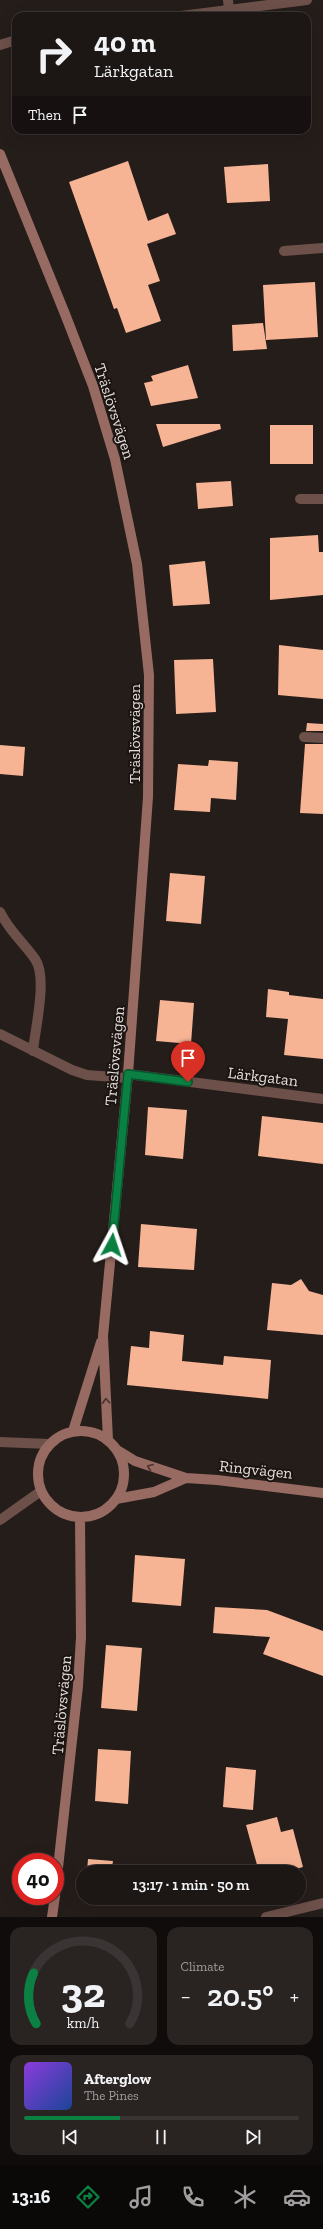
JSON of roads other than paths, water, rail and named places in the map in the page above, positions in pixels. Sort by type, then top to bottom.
[{"type":"street","points":[[198,12],[229,5],[307,0]]},
{"type":"street","points":[[0,45],[12,41]]},
{"type":"street","name":"Träslövsvägen","points":[[0,154],[2,169],[65,314],[92,386],[115,459],[137,564],[149,675],[148,797],[128,1076],[103,1336],[108,1440]]},
{"type":"street","points":[[284,251],[323,248]]},
{"type":"street","points":[[300,499],[323,499]]},
{"type":"street","points":[[304,737],[323,738]]},
{"type":"street","points":[[0,912],[8,928],[36,960],[40,975],[33,1050]]},
{"type":"street","name":"Lärkgatan","points":[[0,1034],[72,1070],[87,1075],[128,1076],[323,1099]]},
{"type":"street","name":"Träslövsvägen","points":[[73,1431],[103,1336]]},
{"type":"street","points":[[73,1431],[91,1432],[108,1440],[117,1450],[124,1470],[123,1481],[116,1499],[104,1510],[88,1517],[68,1516],[56,1510],[41,1491],[38,1481],[39,1461],[49,1444],[60,1436],[73,1431]]},
{"type":"street","points":[[0,1442],[49,1444]]},
{"type":"street","name":"Ringvägen","points":[[117,1450],[136,1462],[186,1478],[217,1480],[323,1493]]},
{"type":"street","name":"Ringvägen","points":[[116,1499],[154,1492],[186,1478]]},
{"type":"street","points":[[0,1520],[41,1491]]},
{"type":"street","name":"Träslövsvägen","points":[[60,1853],[78,1686],[81,1637],[80,1517]]},
{"type":"street","points":[[266,1917],[323,1903]]},
{"type":"street","name":"Träslövsvägen","points":[[52,1917],[54,1905]]}]
